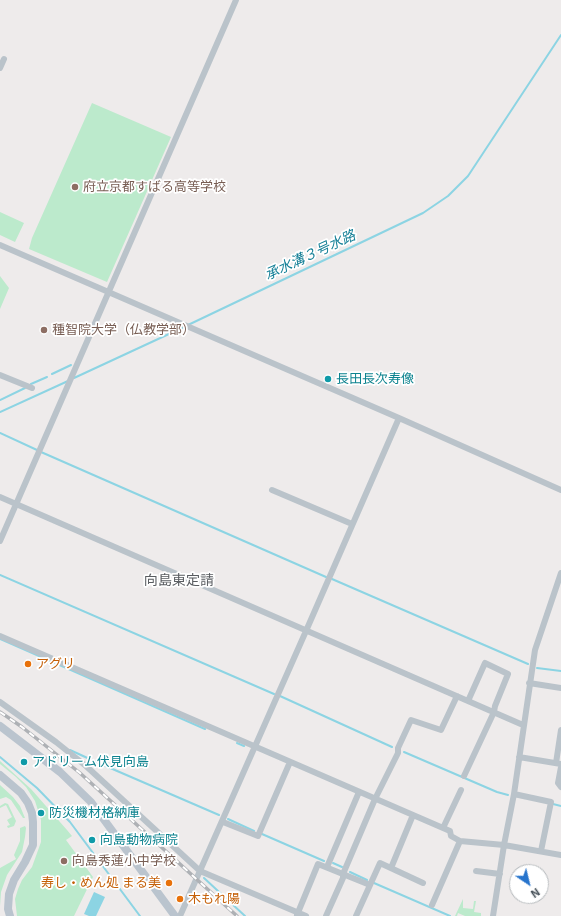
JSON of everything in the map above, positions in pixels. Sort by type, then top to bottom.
[{"type":"street","points":[[0,540],[236,0]]},
{"type":"street","points":[[0,68],[4,59]]},
{"type":"street","points":[[0,245],[561,490]]},
{"type":"street","points":[[0,374],[32,388]]},
{"type":"street","points":[[180,916],[223,822],[399,418]]},
{"type":"street","points":[[272,490],[352,524]]},
{"type":"street","points":[[0,498],[523,725]]},
{"type":"street","points":[[493,916],[514,794],[529,683],[538,639],[561,573]]},
{"type":"street","points":[[0,636],[450,831],[451,836],[460,841],[561,855]]},
{"type":"street","points":[[464,776],[494,712],[508,674],[485,663],[468,701]]},
{"type":"street","points":[[529,683],[561,688]]},
{"type":"street","points":[[326,916],[375,799],[398,753],[398,748],[411,720],[441,730],[456,696]]},
{"type":"street","points":[[0,702],[56,742],[86,766],[200,871],[297,914],[306,916]]},
{"type":"street","points":[[0,726],[60,772],[91,802],[175,916]]},
{"type":"street","points":[[561,730],[558,783],[561,787]]},
{"type":"street","points":[[519,757],[559,765]]},
{"type":"street","points":[[223,822],[258,836],[290,762]]},
{"type":"street","points":[[0,775],[21,793],[28,803],[32,813],[33,822],[33,845],[14,880],[9,894],[8,909],[10,916]]},
{"type":"street","points":[[443,828],[461,790]]},
{"type":"street","points":[[327,867],[359,792]]},
{"type":"street","points":[[514,794],[551,802],[541,852]]},
{"type":"street","points":[[391,868],[413,815]]},
{"type":"street","points":[[432,905],[460,841]]},
{"type":"street","points":[[356,916],[380,863],[423,883]]},
{"type":"street","points":[[297,914],[318,864],[370,885]]},
{"type":"street","points":[[476,871],[500,874]]},
{"type":"green space","points":[[92,103],[171,137],[107,282],[29,249],[32,238]]},
{"type":"green space","points":[[0,212],[24,223],[15,242],[0,235]]},
{"type":"green space","points":[[0,276],[9,288],[0,309]]},
{"type":"green space","name":"向島秀蓮小中学校","points":[[0,761],[31,789],[72,836],[66,840],[93,877],[74,916],[17,916],[15,899],[22,880],[32,867],[41,842],[41,820],[35,801],[26,787],[0,764]]},
{"type":"green space","points":[[0,785],[20,806],[25,818],[23,818],[11,800],[6,797],[0,799]]},
{"type":"green space","points":[[5,803],[8,804],[16,821],[14,826],[8,828],[7,826],[10,825],[7,820],[12,817],[6,805],[0,808],[0,806]]},
{"type":"green space","points":[[25,826],[25,837],[22,852],[7,875],[1,892],[0,906],[0,868],[16,859],[14,855],[20,841],[20,828]]},
{"type":"green space","points":[[463,899],[463,908],[473,909],[474,901],[476,901],[474,912],[481,913],[481,916],[465,916],[458,913],[457,916],[455,916]]},
{"type":"water","points":[[94,892],[105,897],[96,916],[89,916],[84,914]]},
{"type":"waterway","name":"承水溝３号水路","points":[[188,325],[423,213],[448,196],[468,176],[561,35]]},
{"type":"waterway","name":"承水溝３号水路","points":[[74,378],[184,327]]},
{"type":"waterway","points":[[52,374],[71,365]]},
{"type":"waterway","points":[[31,384],[47,377]]},
{"type":"waterway","name":"承水溝３号水路","points":[[0,412],[68,381]]},
{"type":"waterway","points":[[0,400],[25,388]]},
{"type":"waterway","points":[[0,433],[37,450]]},
{"type":"waterway","points":[[41,452],[326,577]]},
{"type":"waterway","points":[[0,575],[274,694]]},
{"type":"waterway","points":[[332,579],[528,664]]},
{"type":"waterway","points":[[0,639],[205,729]]},
{"type":"waterway","points":[[537,668],[561,671]]},
{"type":"waterway","points":[[280,696],[392,747]]},
{"type":"waterway","points":[[237,743],[244,746]]},
{"type":"waterway","points":[[70,750],[219,815]]},
{"type":"waterway","points":[[404,752],[497,792],[508,795]]},
{"type":"waterway","points":[[0,757],[37,788],[70,822],[140,916]]},
{"type":"waterway","points":[[553,804],[561,806]]},
{"type":"waterway","points":[[228,819],[254,831]]},
{"type":"waterway","points":[[262,834],[324,861]]},
{"type":"waterway","points":[[333,863],[342,867]]},
{"type":"waterway","points":[[350,872],[367,880]]},
{"type":"waterway","points":[[204,878],[245,916]]},
{"type":"waterway","points":[[374,883],[450,916]]},
{"type":"railway","points":[[0,712],[22,727],[80,773],[237,916]]},
{"type":"place","name":"府立京都すばる高等学校","points":[[75,187]]},
{"type":"place","name":"種智院大学（仏教学部）","points":[[44,330]]},
{"type":"place","name":"長田長次寿像","points":[[328,379]]},
{"type":"place","name":"アグリ","points":[[28,664]]},
{"type":"place","name":"アドリーム伏見向島","points":[[24,762]]},
{"type":"place","name":"防災機材格納庫","points":[[41,813]]},
{"type":"place","name":"向島動物病院","points":[[92,840]]},
{"type":"place","name":"向島秀蓮小中学校","points":[[64,861]]},
{"type":"place","name":"寿し・めん処 まる美","points":[[169,883]]},
{"type":"place","name":"木もれ陽","points":[[180,899]]},
{"type":"district","name":"向島東定請","points":[[179,580]]}]
